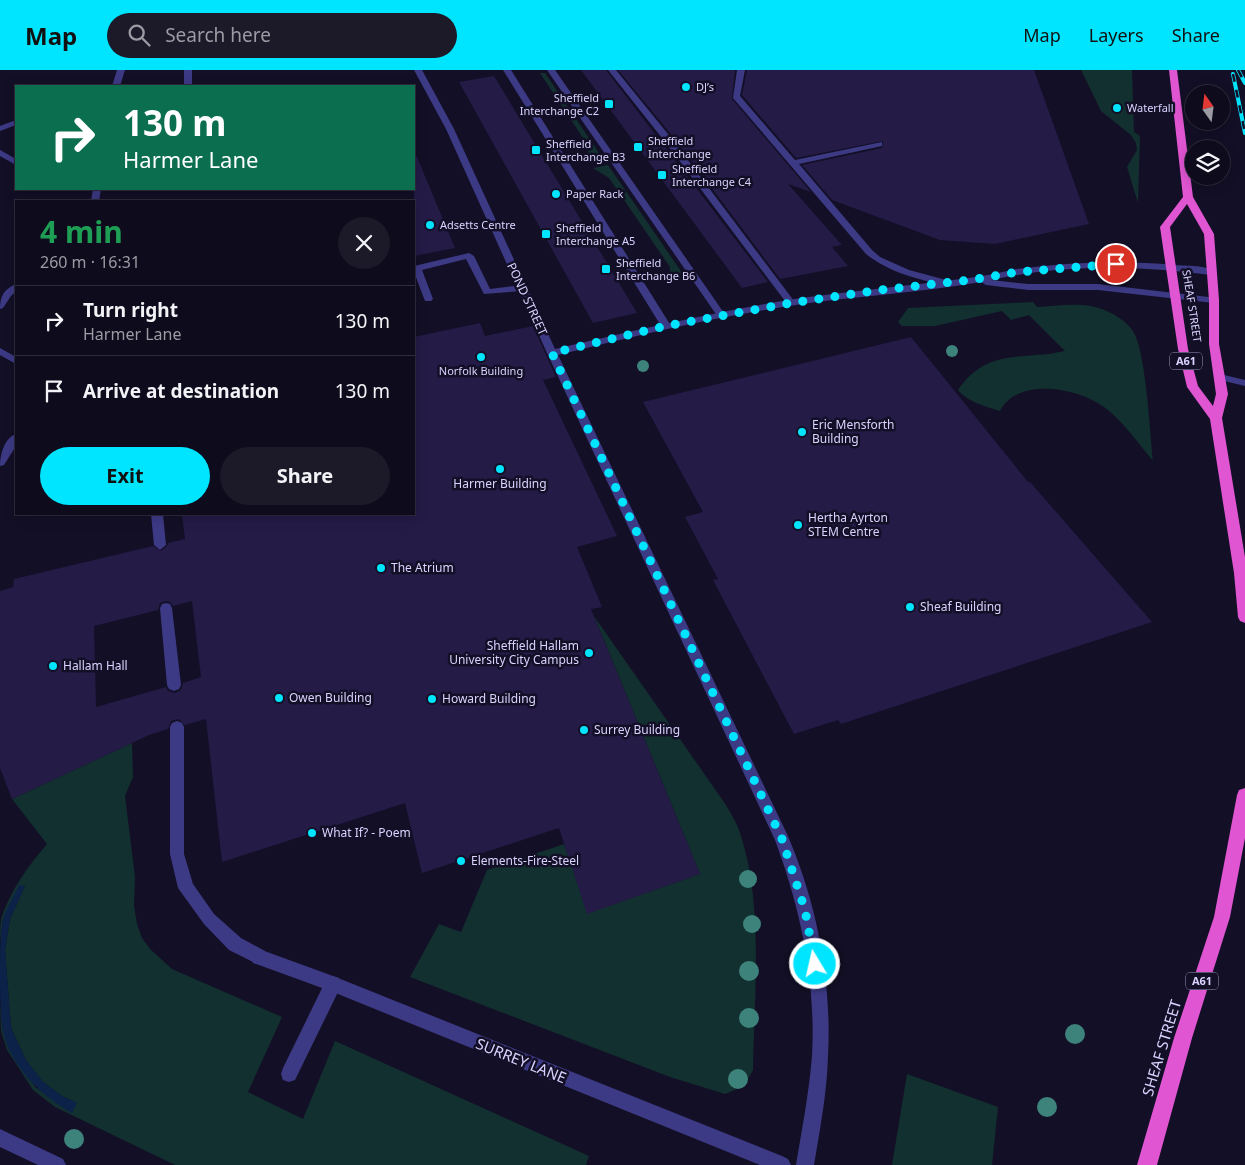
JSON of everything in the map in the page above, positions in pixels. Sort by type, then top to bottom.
[{"type":"highway","name":"SHEAF STREET","points":[[1173,70],[1188,196],[1209,234],[1214,300],[1214,344],[1222,394],[1216,418],[1241,573],[1245,617]]},
{"type":"highway","name":"SHEAF STREET","points":[[1188,196],[1165,227],[1183,349],[1193,387],[1216,418]]},
{"type":"highway","name":"SHEAF STREET","points":[[1147,1165],[1183,1038],[1222,918],[1245,795]]},
{"type":"street","points":[[116,85],[121,70]]},
{"type":"street","points":[[188,70],[188,85]]},
{"type":"street","name":"POND STREET","points":[[418,70],[450,129],[552,353],[782,839],[805,910],[814,952],[818,1000],[818,1075],[805,1165]]},
{"type":"street","points":[[507,70],[666,326]]},
{"type":"street","points":[[551,70],[721,315]]},
{"type":"street","points":[[612,70],[669,141],[791,303]]},
{"type":"street","points":[[741,70],[736,96],[876,258],[904,272],[947,283]]},
{"type":"street","points":[[0,129],[15,122]]},
{"type":"street","points":[[793,163],[879,144]]},
{"type":"street","points":[[0,152],[15,162]]},
{"type":"street","points":[[428,299],[417,268],[469,256],[487,292],[522,288]]},
{"type":"street","points":[[552,353],[721,315],[791,303],[971,280],[1018,272],[1095,265],[1170,266],[1211,272]]},
{"type":"street","points":[[971,280],[1028,287],[1098,287],[1214,300]]},
{"type":"street","points":[[0,306],[5,297],[15,288]]},
{"type":"street","points":[[0,351],[15,360]]},
{"type":"street","points":[[1220,377],[1245,383]]},
{"type":"street","points":[[0,462],[15,440]]},
{"type":"street","points":[[157,515],[160,545]]},
{"type":"street","points":[[166,608],[174,685]]},
{"type":"street","name":"SURREY LANE","points":[[176,727],[177,854],[186,888],[209,919],[236,944],[259,957],[333,984],[782,1165]]},
{"type":"street","points":[[289,1074],[333,984]]},
{"type":"street","points":[[0,1138],[57,1165]]},
{"type":"green space","points":[[1081,70],[1132,70],[1134,132],[1140,136],[1138,203],[1127,167],[1137,150],[1136,143],[1131,135],[1101,111]]},
{"type":"green space","points":[[540,73],[545,73],[601,156],[587,158],[589,147]]},
{"type":"green space","points":[[608,165],[687,280],[670,283],[670,267],[609,178],[593,168]]},
{"type":"green space","points":[[1033,302],[1037,307],[1077,305],[1097,307],[1120,318],[1133,331],[1141,356],[1144,374],[1153,461],[1118,419],[1093,400],[1080,395],[1065,391],[1034,389],[1020,393],[1009,400],[1000,411],[972,401],[958,390],[969,376],[981,367],[994,361],[1065,351],[1029,315],[1011,320],[1002,311],[935,326],[902,326],[898,322],[908,308]]},
{"type":"green space","points":[[594,616],[726,805],[740,833],[752,890],[755,920],[756,981],[753,1070],[744,1086],[725,1094],[670,1077],[410,977],[439,924],[461,932],[487,870],[564,844],[588,913],[700,874]]},
{"type":"green space","points":[[132,743],[133,777],[125,796],[135,877],[134,906],[142,938],[150,949],[172,969],[282,1017],[248,1092],[303,1119],[335,1041],[589,1156],[586,1165],[175,1165],[55,1107],[33,1090],[7,1050],[1,1031],[0,1002],[3,1031],[9,1049],[36,1088],[77,1103],[62,1096],[43,1082],[26,1060],[11,1028],[5,950],[10,919],[25,886],[3,919],[0,942],[1,919],[20,879],[47,844],[12,799]]},
{"type":"green space","points":[[907,1074],[998,1107],[992,1165],[892,1165]]},
{"type":"water","points":[[19,885],[25,886],[10,919],[5,950],[11,1028],[26,1060],[43,1082],[62,1096],[77,1103],[72,1113],[49,1098],[29,1079],[13,1057],[3,1031],[0,995],[1,933],[4,916]]},
{"type":"building","points":[[581,70],[606,70],[768,282],[742,288]]},
{"type":"building","points":[[618,70],[735,70],[732,99],[811,192],[788,184],[842,245],[832,247],[848,266],[780,279],[674,138]]},
{"type":"building","points":[[747,70],[1034,70],[1089,224],[995,244],[940,240],[832,200],[802,165],[882,148],[883,141],[796,158],[742,95]]},
{"type":"building","points":[[494,76],[637,313],[593,323],[459,82]]},
{"type":"building","points":[[415,152],[455,248],[415,256]]},
{"type":"building","points":[[480,323],[485,336],[533,326],[556,377],[543,380],[617,536],[577,547],[602,607],[591,609],[700,874],[587,914],[559,828],[422,873],[405,803],[222,862],[206,719],[185,725],[178,719],[171,721],[168,729],[149,735],[12,799],[0,768],[0,591],[13,587],[14,579],[153,546],[161,551],[168,543],[185,539],[182,515],[415,515],[415,337]],"holes":[[[166,601],[170,602],[173,606],[192,601],[201,677],[183,683],[181,690],[175,693],[168,691],[166,687],[96,707],[94,626],[158,610],[160,603]]]},
{"type":"building","points":[[911,337],[1028,482],[1152,622],[841,724],[838,720],[794,734],[713,580],[718,579],[685,517],[703,512],[643,402]]},
{"type":"railway","points":[[1238,70],[1245,83]]},
{"type":"railway","points":[[1233,74],[1245,133]]},
{"type":"place","name":"DJ’s","points":[[686,87]]},
{"type":"place","name":"Sheffield Interchange C2","points":[[609,104]]},
{"type":"place","name":"Waterfall","points":[[1117,108]]},
{"type":"place","name":"Sheffield Interchange","points":[[638,147]]},
{"type":"place","name":"Sheffield Interchange B3","points":[[536,150]]},
{"type":"place","name":"Sheffield Interchange C4","points":[[662,175]]},
{"type":"place","name":"Paper Rack","points":[[556,194]]},
{"type":"place","name":"Adsetts Centre","points":[[430,225]]},
{"type":"place","name":"Sheffield Interchange A5","points":[[546,234]]},
{"type":"place","name":"Sheffield Interchange B6","points":[[606,269]]},
{"type":"place","name":"Norfolk Building","points":[[481,357]]},
{"type":"place","name":"Eric Mensforth Building","points":[[802,432]]},
{"type":"place","name":"Harmer Building","points":[[500,469]]},
{"type":"place","name":"Hertha Ayrton STEM Centre","points":[[798,525]]},
{"type":"place","name":"The Atrium","points":[[381,568]]},
{"type":"place","name":"Sheaf Building","points":[[910,607]]},
{"type":"place","name":"Sheffield Hallam University City Campus","points":[[589,653]]},
{"type":"place","name":"Hallam Hall","points":[[53,666]]},
{"type":"place","name":"Owen Building","points":[[279,698]]},
{"type":"place","name":"Howard Building","points":[[432,699]]},
{"type":"place","name":"Surrey Building","points":[[584,730]]},
{"type":"place","name":"What If? - Poem","points":[[312,833]]},
{"type":"place","name":"Elements-Fire-Steel","points":[[461,861]]},
{"type":"route","points":[[815,964],[805,910],[791,861],[782,839],[552,353],[666,326],[791,303],[880,290],[971,280],[1018,272],[1116,264]]}]
